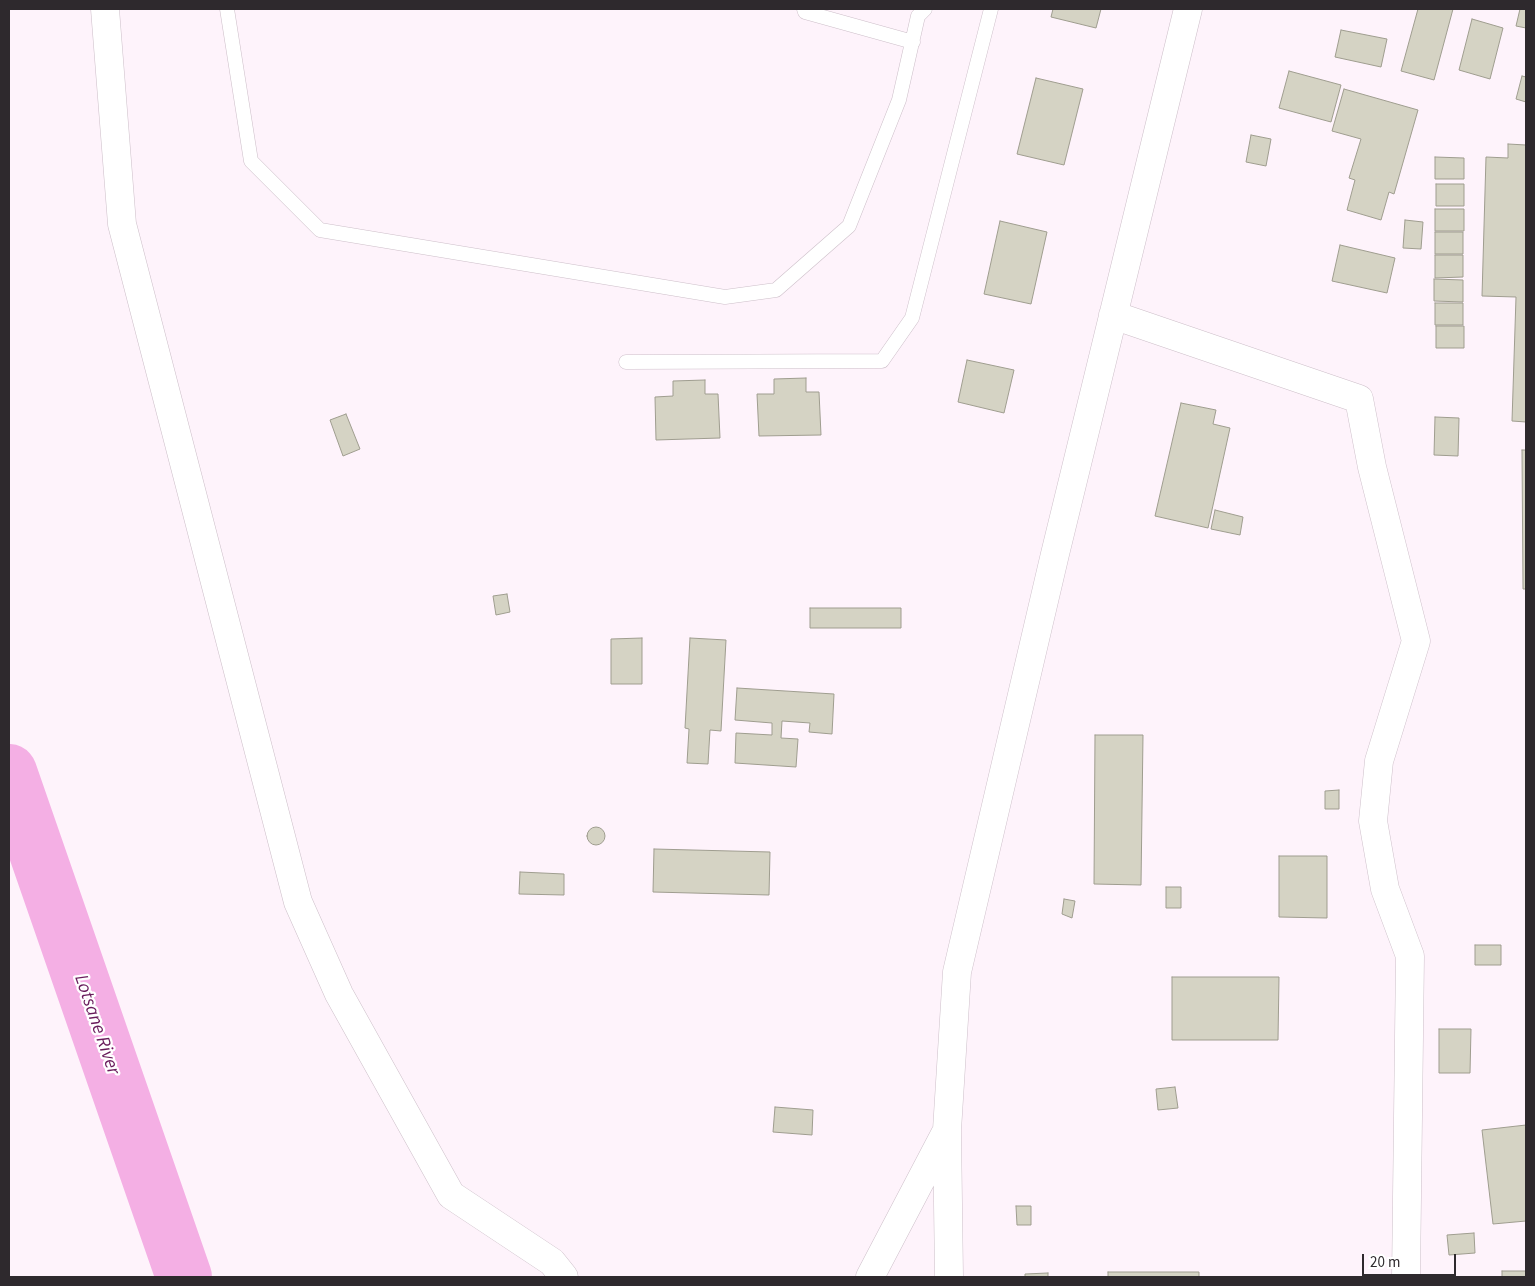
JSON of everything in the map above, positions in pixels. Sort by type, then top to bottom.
[{"type":"street","points":[[105,9],[122,224],[298,902],[338,994],[451,1195],[552,1262],[564,1277]]},
{"type":"street","points":[[949,1277],[947,1130],[957,972],[1112,315],[1188,9]]},
{"type":"street","points":[[1112,315],[1359,399],[1372,467],[1416,641],[1378,761],[1373,821],[1384,889],[1410,956],[1406,1277]]},
{"type":"street","points":[[870,1277],[947,1130]]},
{"type":"lane","points":[[227,9],[251,161],[320,230],[725,298],[776,290],[849,226],[899,100],[918,16],[925,9]]},
{"type":"lane","points":[[804,9],[805,12],[912,42]]},
{"type":"lane","points":[[626,362],[882,361],[912,318],[991,9]]},
{"type":"building","points":[[1053,9],[1101,9],[1096,28],[1051,17]]},
{"type":"building","points":[[1418,9],[1453,9],[1434,80],[1401,71]]},
{"type":"building","points":[[1520,9],[1526,9],[1526,28],[1516,26]]},
{"type":"building","points":[[1472,19],[1503,28],[1490,79],[1459,70]]},
{"type":"building","points":[[1341,30],[1387,39],[1381,67],[1335,57]]},
{"type":"building","points":[[1289,71],[1341,85],[1331,122],[1279,108]]},
{"type":"building","points":[[1522,76],[1526,77],[1526,102],[1516,99]]},
{"type":"building","points":[[1036,78],[1083,89],[1064,165],[1017,154]]},
{"type":"building","points":[[1344,89],[1418,110],[1394,194],[1389,192],[1381,220],[1347,210],[1355,180],[1349,178],[1361,139],[1332,131]]},
{"type":"building","points":[[1251,135],[1271,139],[1266,166],[1246,162]]},
{"type":"building","points":[[1508,144],[1526,145],[1526,422],[1512,421],[1516,297],[1482,296],[1486,157],[1508,158]]},
{"type":"building","points":[[1435,157],[1464,158],[1464,179],[1435,179]]},
{"type":"building","points":[[1436,184],[1464,184],[1464,206],[1436,206]]},
{"type":"building","points":[[1435,209],[1464,209],[1464,231],[1435,231]]},
{"type":"building","points":[[1405,220],[1423,222],[1421,249],[1403,248]]},
{"type":"building","points":[[1000,221],[1047,232],[1031,304],[984,294]]},
{"type":"building","points":[[1435,232],[1463,232],[1463,254],[1435,254]]},
{"type":"building","points":[[1340,245],[1395,258],[1387,293],[1332,281]]},
{"type":"building","points":[[1435,255],[1463,255],[1463,277],[1435,278]]},
{"type":"building","points":[[1434,279],[1463,280],[1463,302],[1434,301]]},
{"type":"building","points":[[1435,303],[1463,303],[1463,325],[1435,325]]},
{"type":"building","points":[[1436,326],[1464,326],[1464,348],[1436,348]]},
{"type":"building","points":[[967,360],[1014,370],[1004,413],[958,402]]},
{"type":"building","points":[[806,378],[806,392],[819,392],[821,435],[759,436],[757,394],[774,394],[774,379]]},
{"type":"building","points":[[705,380],[705,394],[718,394],[720,438],[656,440],[655,397],[673,396],[673,381]]},
{"type":"building","points":[[1181,403],[1216,410],[1213,424],[1230,428],[1208,528],[1155,516]]},
{"type":"building","points":[[346,414],[360,449],[343,456],[330,420]]},
{"type":"building","points":[[1435,417],[1459,418],[1458,456],[1434,455]]},
{"type":"building","points":[[1522,450],[1526,450],[1526,589],[1523,589]]},
{"type":"building","points":[[1215,510],[1243,517],[1240,535],[1211,529]]},
{"type":"building","points":[[507,594],[510,612],[496,615],[493,596]]},
{"type":"building","points":[[810,608],[901,608],[901,628],[810,628]]},
{"type":"building","points":[[642,638],[642,684],[611,684],[611,639]]},
{"type":"building","points":[[690,638],[726,640],[721,731],[710,730],[708,764],[687,763],[689,729],[685,728]]},
{"type":"building","points":[[737,688],[834,694],[832,734],[809,732],[810,723],[782,721],[781,738],[798,739],[796,767],[735,763],[736,733],[772,735],[772,723],[735,720]]},
{"type":"building","points":[[1095,735],[1143,735],[1141,885],[1094,884]]},
{"type":"building","points":[[1339,790],[1339,809],[1325,809],[1325,791]]},
{"type":"building","points":[[596,827],[602,830],[605,836],[602,842],[596,845],[590,842],[587,836],[590,830]]},
{"type":"building","points":[[654,849],[770,852],[769,895],[653,892]]},
{"type":"building","points":[[1279,856],[1327,856],[1327,918],[1279,917]]},
{"type":"building","points":[[520,872],[564,874],[564,895],[519,894]]},
{"type":"building","points":[[1166,887],[1181,887],[1181,908],[1166,908]]},
{"type":"building","points":[[1064,899],[1075,901],[1072,918],[1062,914]]},
{"type":"building","points":[[1475,945],[1501,945],[1501,965],[1475,965]]},
{"type":"building","points":[[1172,977],[1279,977],[1278,1040],[1172,1040]]},
{"type":"building","points":[[1439,1029],[1471,1029],[1470,1073],[1439,1073]]},
{"type":"building","points":[[1175,1087],[1178,1108],[1158,1110],[1156,1089]]},
{"type":"building","points":[[775,1107],[813,1110],[812,1135],[773,1132]]},
{"type":"building","points":[[1526,1125],[1526,1221],[1493,1224],[1482,1130]]},
{"type":"building","points":[[1016,1206],[1031,1206],[1031,1225],[1017,1225]]},
{"type":"building","points":[[1474,1233],[1475,1253],[1449,1255],[1447,1235]]},
{"type":"building","points":[[1502,1271],[1526,1271],[1526,1277],[1502,1277]]},
{"type":"building","points":[[1108,1272],[1199,1272],[1199,1277],[1108,1277]]},
{"type":"building","points":[[1048,1273],[1048,1277],[1025,1277],[1025,1274]]},
{"type":"waterway","name":"Lotsane River","points":[[9,772],[184,1277]]}]
